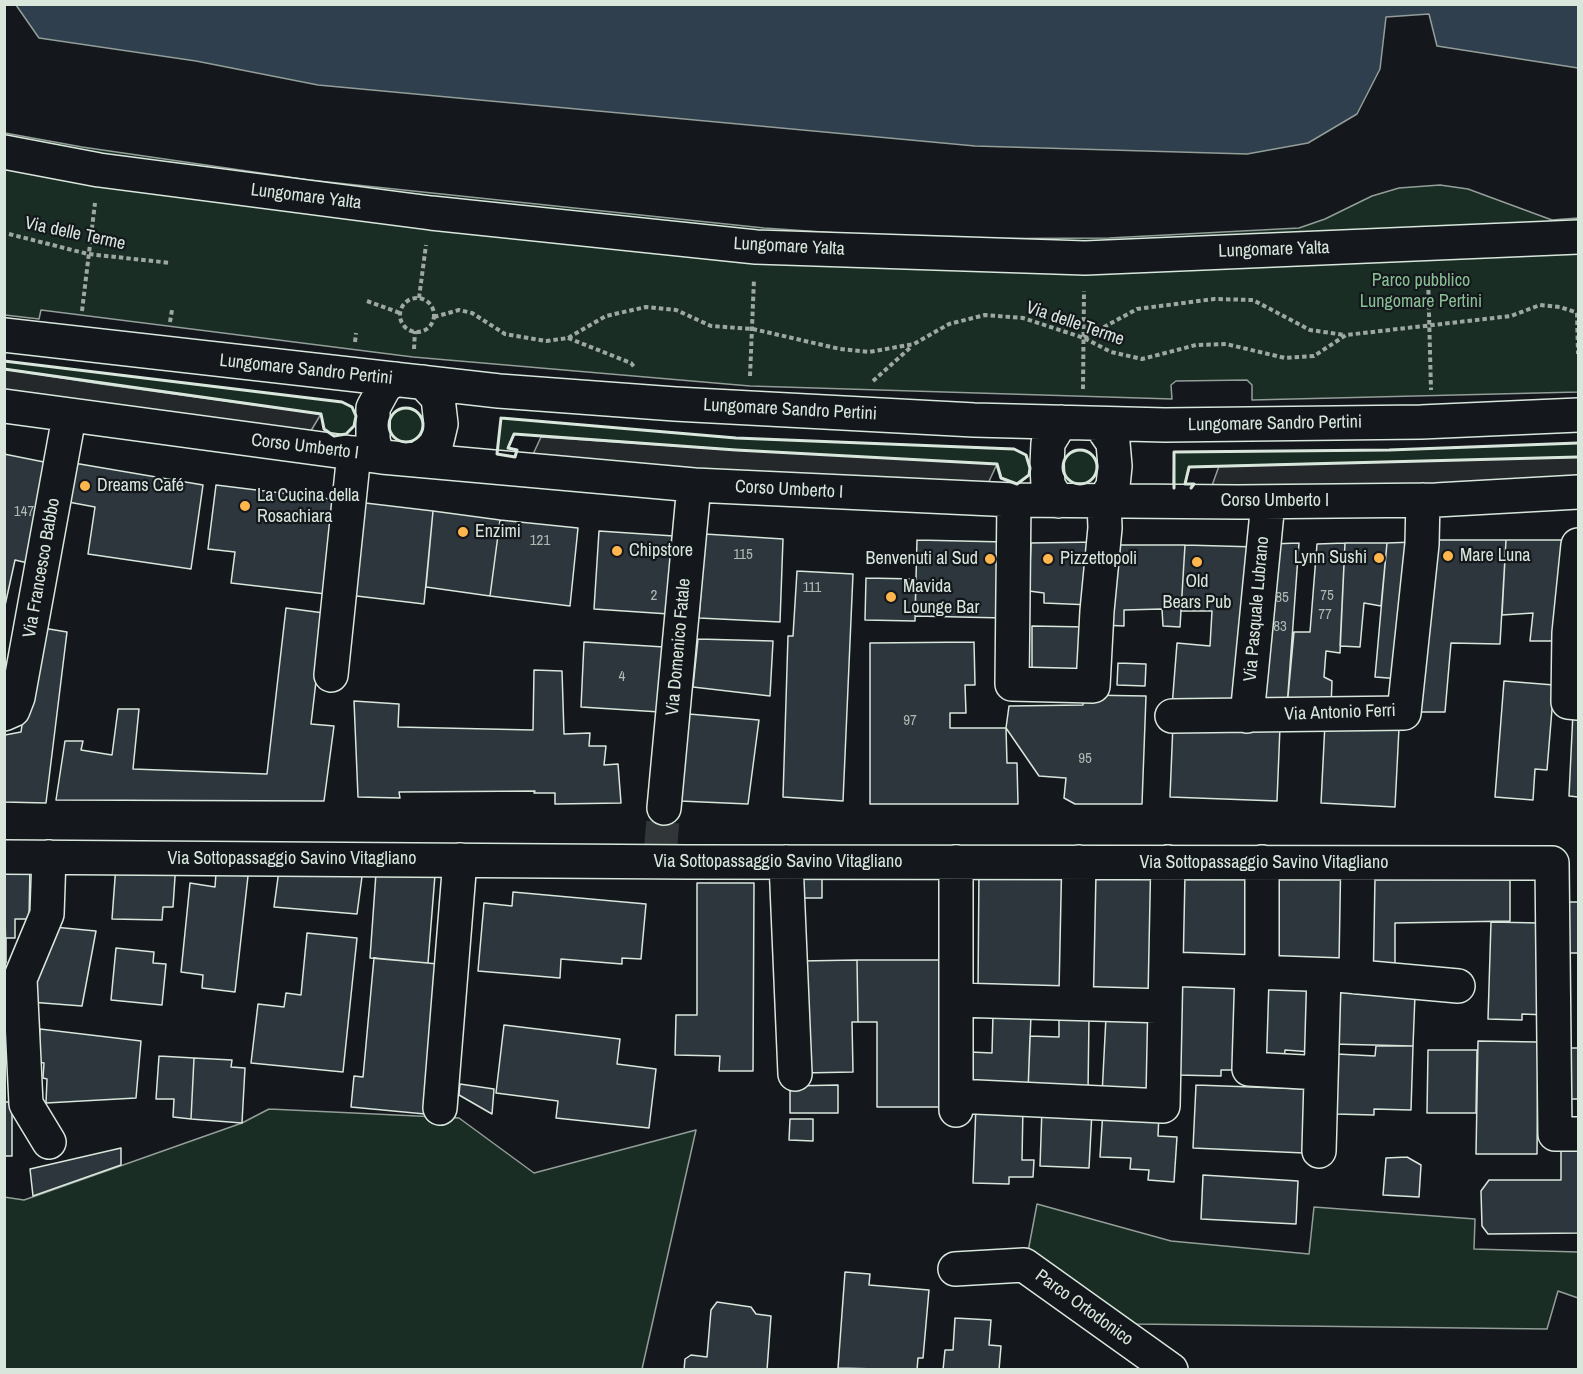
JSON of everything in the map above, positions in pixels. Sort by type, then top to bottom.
[{"type":"street","name":"Lungomare Yalta","points":[[4,152],[99,170],[431,213],[756,247],[1084,258],[1578,237]]},
{"type":"street","name":"Lungomare Sandro Pertini","points":[[4,334],[409,381],[675,404],[974,420],[1081,415],[1421,422],[1578,415]]},
{"type":"street","points":[[331,675],[368,455],[375,448],[373,408],[385,386],[409,381],[438,398],[441,424],[436,445],[417,460]]},
{"type":"street","name":"Corso Umberto I","points":[[4,406],[69,417],[368,455],[694,486],[1058,501],[1423,500],[1578,492]]},
{"type":"street","points":[[1014,500],[1012,684],[1093,686],[1105,528],[1104,501],[1113,486],[1115,466],[1113,443],[1081,415],[1048,443],[1048,484],[1058,501]]},
{"type":"street","name":"Via Francesco Babbo","points":[[4,714],[13,710],[18,697],[69,417]]},
{"type":"street","name":"Via Domenico Fatale","points":[[664,808],[694,486]]},
{"type":"street","name":"Via Antonio Ferri","points":[[1172,716],[1404,713],[1422,544],[1423,500]]},
{"type":"street","name":"Via Pasquale Lubrano","points":[[1247,716],[1268,502]]},
{"type":"street","points":[[1578,545],[1569,633],[1568,702],[1578,703]]},
{"type":"street","name":"Via Sottopassaggio Savino Vitagliano","points":[[4,857],[460,860],[660,858],[786,862],[1552,863],[1566,965]]},
{"type":"street","points":[[49,857],[46,914],[20,979],[26,1104],[49,1142]]},
{"type":"street","points":[[440,1108],[460,860]]},
{"type":"street","points":[[786,862],[795,1074]]},
{"type":"street","points":[[956,862],[956,1103],[1163,1106],[1168,862]]},
{"type":"street","points":[[1076,1003],[1079,862]]},
{"type":"street","points":[[1262,862],[1257,972],[1249,1069],[1321,1073]]},
{"type":"street","points":[[1356,977],[1358,863]]},
{"type":"street","points":[[1566,965],[1555,1134],[1577,1119]]},
{"type":"street","points":[[1166,969],[1324,975],[1458,986]]},
{"type":"street","points":[[1319,1151],[1324,975]]},
{"type":"street","points":[[956,1000],[1165,1006]]},
{"type":"street","name":"Parco Ortodonico","points":[[956,1269],[1024,1265],[1171,1370]]},
{"type":"path","points":[[82,316],[99,170]]},
{"type":"path","points":[[419,298],[431,213]]},
{"type":"path","name":"Via delle Terme","points":[[9,234],[88,255],[171,263]]},
{"type":"path","points":[[1427,244],[1431,397]]},
{"type":"path","points":[[750,386],[756,247]]},
{"type":"path","points":[[1081,415],[1084,258]]},
{"type":"path","points":[[367,301],[400,313],[406,327],[415,331],[430,326],[434,317],[429,302],[419,298],[405,303],[400,313]]},
{"type":"path","points":[[1084,338],[1137,309],[1214,299],[1253,300],[1310,330],[1346,335]]},
{"type":"path","name":"Via delle Terme","points":[[434,317],[459,310],[472,313],[505,334],[546,341],[568,338],[606,316],[646,307],[676,310],[711,326],[753,329],[840,349],[868,352],[914,344],[948,324],[985,315],[1023,318],[1084,338],[1111,352],[1142,359],[1196,345],[1226,344],[1285,358],[1314,356],[1346,335],[1511,316],[1540,305],[1560,307],[1578,313]]},
{"type":"path","points":[[1578,313],[1578,354]]},
{"type":"path","points":[[568,338],[631,363],[637,370]]},
{"type":"path","points":[[870,383],[914,344]]},
{"type":"green space","name":"Parco pubblico Lungomare Pertini","points":[[5,133],[82,147],[309,180],[764,228],[925,239],[1109,238],[1299,228],[1325,219],[1372,196],[1399,188],[1440,185],[1468,189],[1552,220],[1578,218],[1578,392],[1252,400],[1252,385],[1247,380],[1176,381],[1171,385],[1172,399],[750,386],[413,357],[41,310],[39,319],[5,315]]},
{"type":"green space","points":[[4,361],[342,402],[352,407],[356,416],[354,426],[346,434],[334,436],[324,429],[321,414],[5,369]]},
{"type":"green space","points":[[406,408],[418,413],[423,425],[418,437],[406,442],[394,437],[389,425],[394,413]]},
{"type":"green space","points":[[501,418],[736,438],[1014,449],[1026,455],[1030,468],[1029,475],[1017,484],[1001,478],[996,464],[736,450],[514,434],[508,448],[517,450],[515,457],[497,454]]},
{"type":"green space","points":[[1578,443],[1578,457],[1190,467],[1185,484],[1194,484],[1191,489],[1173,488],[1174,452],[1389,450]]},
{"type":"green space","points":[[1080,450],[1092,455],[1097,467],[1092,479],[1080,484],[1068,479],[1063,467],[1068,455]]},
{"type":"green space","points":[[269,1109],[459,1118],[534,1173],[696,1130],[642,1369],[5,1369],[4,1197],[24,1200],[242,1123]]},
{"type":"green space","points":[[1037,1204],[1171,1241],[1309,1254],[1314,1207],[1475,1219],[1474,1249],[1578,1252],[1578,1298],[1558,1291],[1547,1329],[1134,1324],[1027,1257]]},
{"type":"shaded area","points":[[4,369],[321,414],[306,439],[5,397]]},
{"type":"shaded area","points":[[541,437],[997,464],[985,490],[529,463]]},
{"type":"shaded area","points":[[1578,457],[1578,485],[1209,494],[1219,466]]},
{"type":"water","points":[[1578,4],[1578,68],[1437,46],[1429,14],[1386,17],[1380,69],[1357,114],[1308,143],[1247,154],[975,146],[318,85],[196,61],[39,38],[16,5]]},
{"type":"building","points":[[4,454],[54,464],[32,564],[15,560],[4,610]]},
{"type":"building","points":[[68,462],[203,485],[191,569],[88,554],[95,507],[63,501]]},
{"type":"building","points":[[216,485],[338,500],[326,594],[231,583],[235,552],[208,549]]},
{"type":"building","points":[[357,502],[433,511],[424,604],[348,595]]},
{"type":"building","points":[[433,511],[500,520],[490,596],[426,587]]},
{"type":"building","points":[[500,520],[578,528],[570,606],[490,596]]},
{"type":"building","points":[[599,531],[674,536],[669,614],[594,609]]},
{"type":"building","points":[[705,534],[783,539],[780,622],[699,618]]},
{"type":"building","points":[[917,540],[1006,542],[1004,618],[915,616]]},
{"type":"building","points":[[1432,540],[1506,540],[1500,644],[1451,643],[1445,712],[1416,712]]},
{"type":"building","points":[[1506,540],[1569,540],[1555,641],[1530,641],[1533,613],[1502,615]]},
{"type":"building","points":[[1099,542],[1091,605],[1044,603],[1044,593],[1029,591],[1031,543]]},
{"type":"building","points":[[1415,542],[1401,679],[1375,677],[1387,543]]},
{"type":"building","points":[[1299,543],[1287,707],[1254,707],[1270,544]]},
{"type":"building","points":[[1345,543],[1387,543],[1381,606],[1364,603],[1360,647],[1340,646]]},
{"type":"building","points":[[1345,543],[1340,653],[1326,651],[1324,677],[1332,681],[1331,707],[1287,707],[1294,632],[1310,632],[1317,544]]},
{"type":"building","points":[[1110,545],[1185,545],[1180,627],[1163,626],[1162,609],[1124,610],[1124,626],[1102,625]]},
{"type":"building","points":[[1185,545],[1257,547],[1241,708],[1172,707],[1177,643],[1210,646],[1212,611],[1181,611]]},
{"type":"building","points":[[797,571],[853,574],[843,801],[783,797],[788,636],[793,636]]},
{"type":"building","name":"Mavida Lounge Bar","points":[[866,578],[916,579],[915,621],[865,620]]},
{"type":"building","points":[[286,608],[324,613],[311,724],[334,726],[324,801],[56,800],[65,741],[83,741],[81,750],[112,755],[118,709],[139,709],[133,769],[267,774]]},
{"type":"building","points":[[1032,626],[1087,627],[1083,675],[1032,673]]},
{"type":"building","points":[[37,627],[67,632],[46,803],[4,802],[5,735],[21,732]]},
{"type":"building","points":[[698,639],[773,641],[770,696],[693,687]]},
{"type":"building","points":[[584,642],[664,647],[660,712],[581,707]]},
{"type":"building","points":[[974,642],[975,685],[965,685],[966,713],[950,713],[950,728],[1006,728],[1007,763],[1017,763],[1018,804],[870,804],[870,643]]},
{"type":"building","points":[[1118,663],[1146,664],[1145,686],[1117,685]]},
{"type":"building","points":[[534,670],[562,671],[564,734],[590,733],[589,746],[606,746],[604,765],[618,764],[621,803],[555,804],[555,793],[534,793],[535,791],[399,792],[400,798],[358,797],[354,701],[399,704],[398,727],[533,730]]},
{"type":"building","points":[[1504,681],[1554,685],[1547,770],[1535,769],[1533,800],[1495,797]]},
{"type":"building","points":[[1084,695],[1146,696],[1142,804],[1075,804],[1064,798],[1066,778],[1039,776],[1006,728],[1009,706],[1083,705]]},
{"type":"building","points":[[1573,712],[1578,712],[1578,797],[1569,796]]},
{"type":"building","points":[[689,714],[759,720],[748,804],[680,801]]},
{"type":"building","points":[[1173,723],[1280,727],[1277,801],[1170,797]]},
{"type":"building","points":[[1325,723],[1399,728],[1395,807],[1321,803]]},
{"type":"building","points":[[176,862],[173,907],[163,907],[162,920],[112,919],[116,865]]},
{"type":"building","points":[[4,864],[30,864],[29,919],[15,919],[15,938],[6,938],[6,963]]},
{"type":"building","points":[[979,867],[1066,868],[1065,993],[978,992]]},
{"type":"building","points":[[363,869],[357,914],[274,907],[279,870]]},
{"type":"building","points":[[1089,870],[1155,872],[1152,996],[1088,994]]},
{"type":"building","points":[[1273,871],[1347,873],[1345,966],[1270,964]]},
{"type":"building","points":[[799,872],[822,872],[822,898],[799,898]]},
{"type":"building","points":[[1183,872],[1251,873],[1250,962],[1181,961]]},
{"type":"building","points":[[216,873],[248,876],[235,992],[202,988],[203,975],[181,972],[190,883],[215,887]]},
{"type":"building","points":[[376,873],[435,875],[428,963],[370,958]]},
{"type":"building","points":[[1372,875],[1510,875],[1510,921],[1395,923],[1395,971],[1365,972]]},
{"type":"building","points":[[697,883],[754,883],[753,1071],[719,1071],[720,1056],[675,1055],[676,1015],[697,1015]]},
{"type":"building","points":[[513,892],[646,904],[641,959],[622,958],[622,964],[561,959],[560,978],[478,971],[484,903],[512,906]]},
{"type":"building","points":[[1564,902],[1578,902],[1578,953],[1564,953]]},
{"type":"building","points":[[1491,922],[1539,923],[1547,1015],[1522,1014],[1522,1020],[1488,1019]]},
{"type":"building","points":[[54,927],[96,931],[82,1006],[30,1002]]},
{"type":"building","points":[[307,933],[357,938],[343,1072],[251,1063],[258,1004],[284,1007],[286,993],[301,995]]},
{"type":"building","points":[[116,948],[154,952],[153,963],[166,964],[162,1005],[111,1000]]},
{"type":"building","points":[[374,958],[438,964],[425,1114],[351,1107],[354,1076],[363,1077]]},
{"type":"building","points":[[857,960],[945,960],[944,1107],[877,1107],[877,1022],[858,1022]]},
{"type":"building","points":[[857,960],[858,1022],[852,1022],[853,1072],[802,1073],[801,961]]},
{"type":"building","points":[[1263,978],[1315,981],[1312,1052],[1285,1050],[1284,1061],[1258,1059]]},
{"type":"building","points":[[1181,979],[1244,981],[1241,1070],[1221,1070],[1221,1076],[1177,1075]]},
{"type":"building","points":[[1335,991],[1415,995],[1413,1046],[1332,1044]]},
{"type":"building","points":[[993,1014],[1031,1015],[1028,1091],[968,1090],[970,1052],[992,1053]]},
{"type":"building","points":[[1059,1015],[1089,1016],[1088,1093],[1028,1091],[1030,1036],[1059,1037]]},
{"type":"building","points":[[1106,1017],[1154,1020],[1150,1097],[1102,1095]]},
{"type":"building","points":[[504,1025],[620,1039],[617,1064],[656,1069],[649,1128],[556,1118],[558,1101],[496,1093]]},
{"type":"building","points":[[40,1029],[141,1041],[136,1098],[46,1103],[47,1079],[43,1078],[44,1063],[38,1062]]},
{"type":"building","points":[[1478,1041],[1538,1042],[1537,1154],[1476,1154]]},
{"type":"building","points":[[1376,1046],[1413,1046],[1411,1110],[1374,1109],[1374,1115],[1335,1114],[1337,1054],[1375,1056]]},
{"type":"building","points":[[1561,1048],[1578,1048],[1578,1099],[1560,1099]]},
{"type":"building","points":[[1428,1050],[1477,1050],[1476,1113],[1427,1113]]},
{"type":"building","points":[[159,1056],[194,1058],[191,1119],[173,1117],[174,1099],[156,1099]]},
{"type":"building","points":[[194,1058],[232,1060],[231,1067],[245,1068],[242,1123],[191,1119]]},
{"type":"building","points":[[460,1084],[494,1089],[492,1114],[459,1095]]},
{"type":"building","points":[[838,1085],[838,1113],[790,1113],[790,1086]]},
{"type":"building","points":[[1196,1085],[1307,1089],[1304,1153],[1193,1148]]},
{"type":"building","points":[[4,1102],[12,1102],[12,1156],[4,1156]]},
{"type":"building","points":[[976,1105],[1023,1106],[1022,1160],[1034,1160],[1033,1177],[1009,1177],[1009,1184],[973,1183]]},
{"type":"building","points":[[1042,1108],[1092,1111],[1089,1168],[1040,1166]]},
{"type":"building","points":[[1103,1110],[1159,1114],[1158,1136],[1177,1137],[1174,1182],[1148,1180],[1149,1170],[1130,1169],[1131,1158],[1100,1157]]},
{"type":"building","points":[[790,1119],[813,1119],[813,1141],[789,1140]]},
{"type":"building","points":[[1561,1141],[1578,1141],[1578,1233],[1488,1234],[1482,1226],[1481,1191],[1489,1180],[1561,1180]]},
{"type":"building","points":[[121,1148],[121,1165],[33,1196],[30,1169]]},
{"type":"building","points":[[1407,1157],[1421,1165],[1419,1197],[1383,1195],[1386,1158]]},
{"type":"building","points":[[1203,1175],[1298,1181],[1296,1224],[1201,1219]]},
{"type":"building","points":[[845,1272],[870,1274],[869,1285],[929,1290],[923,1358],[918,1358],[917,1370],[838,1368]]},
{"type":"building","points":[[717,1302],[751,1307],[756,1314],[771,1316],[767,1370],[684,1370],[685,1359],[691,1355],[707,1357],[711,1310]]},
{"type":"building","points":[[955,1318],[991,1320],[989,1345],[1001,1346],[999,1370],[943,1370],[945,1350],[953,1350]]},
{"type":"tunnel","points":[[660,855],[664,808]]},
{"type":"wall","points":[[4,361],[342,402],[352,407],[356,416],[354,426],[346,434],[334,436],[324,429],[321,414],[4,369]]},
{"type":"wall","points":[[406,408],[418,413],[423,425],[418,437],[406,442],[394,437],[389,425],[394,413],[406,408]]},
{"type":"wall","points":[[501,418],[736,438],[1014,449],[1026,455],[1030,468],[1029,475],[1017,484],[1001,478],[997,464],[736,450],[514,434],[508,448],[517,450],[515,457],[497,454],[501,418]]},
{"type":"wall","points":[[1174,488],[1174,452],[1389,450],[1578,443]]},
{"type":"wall","points":[[1080,450],[1092,455],[1097,467],[1092,479],[1080,484],[1068,479],[1063,467],[1068,455],[1080,450]]},
{"type":"wall","points":[[1191,488],[1194,484],[1185,484],[1189,467],[1578,457]]},
{"type":"place","name":"Dreams Café","points":[[85,486]]},
{"type":"place","name":"La Cucina della Rosachiara","points":[[245,506]]},
{"type":"place","name":"Enzimi","points":[[463,532]]},
{"type":"place","name":"Chipstore","points":[[617,551]]},
{"type":"place","name":"Mare Luna","points":[[1448,556]]},
{"type":"place","name":"Lynn Sushi","points":[[1379,558]]},
{"type":"place","name":"Benvenuti al Sud","points":[[990,559]]},
{"type":"place","name":"Pizzettopoli","points":[[1048,559]]},
{"type":"place","name":"Old Bears Pub","points":[[1197,562]]},
{"type":"place","name":"Mavida Lounge Bar","points":[[891,597]]}]
